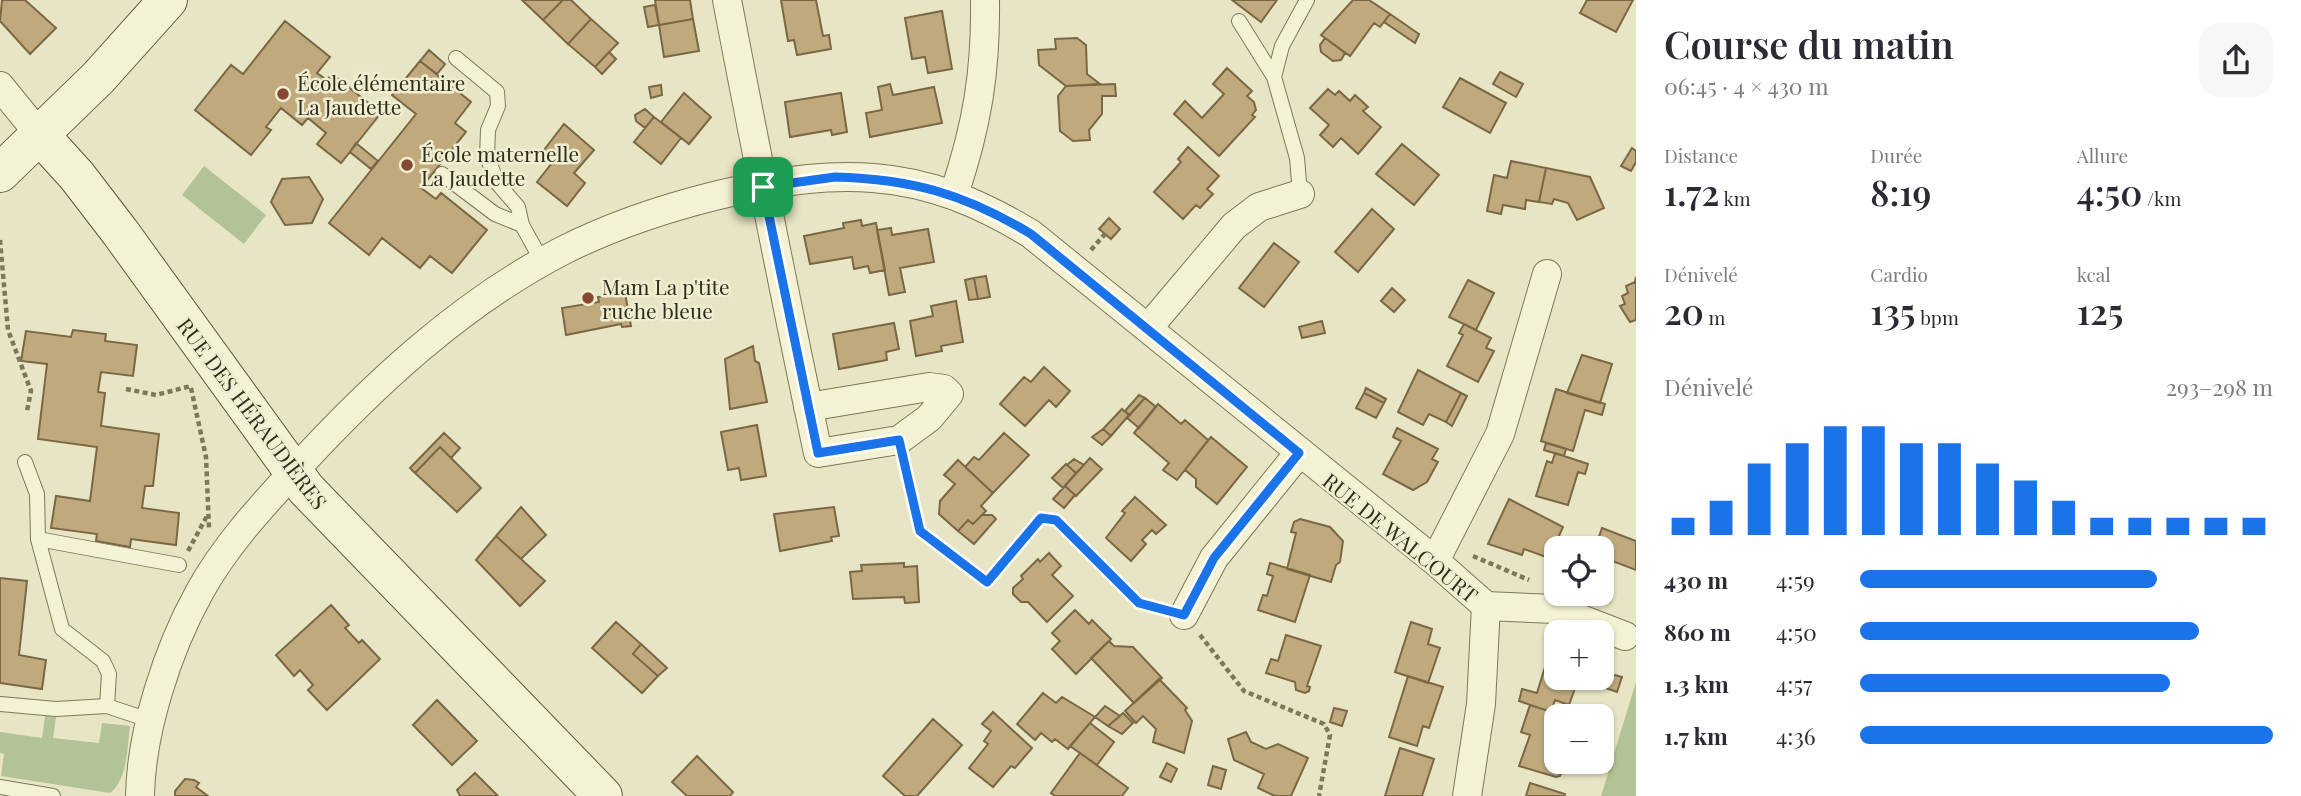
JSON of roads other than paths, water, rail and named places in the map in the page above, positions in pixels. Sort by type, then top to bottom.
[{"type":"street","points":[[0,173],[98,78],[168,0]]},
{"type":"street","points":[[727,0],[763,187],[808,407],[818,453],[899,440],[929,418],[948,394],[944,389],[929,387],[808,407]]},
{"type":"street","points":[[954,194],[972,141],[981,102],[986,57],[985,0]]},
{"type":"street","points":[[0,86],[39,134]]},
{"type":"street","name":"RUE DES HÉRAUDIÈRES","points":[[39,134],[77,176],[113,223],[293,472],[349,537],[603,796]]},
{"type":"street","name":"RUE DE WALCOURT","points":[[140,796],[152,721],[177,634],[200,591],[230,545],[293,472],[353,408],[404,362],[480,302],[563,251],[628,223],[763,187],[835,177],[873,178],[954,194],[996,212],[1031,234],[1435,561],[1486,606],[1481,704],[1467,796]]},
{"type":"street","points":[[1148,328],[1234,226],[1258,208],[1300,194]]},
{"type":"street","points":[[1435,561],[1500,434],[1547,274]]},
{"type":"street","points":[[1184,615],[1214,558],[1299,453]]},
{"type":"street","points":[[1486,606],[1555,609],[1625,636]]},
{"type":"lane","points":[[1274,77],[1282,46],[1307,0]]},
{"type":"lane","points":[[1239,21],[1274,77],[1297,158],[1300,194]]},
{"type":"lane","points":[[456,58],[497,92],[498,106],[488,130],[487,157],[498,184],[518,207],[522,225],[543,263]]},
{"type":"lane","points":[[442,174],[495,214],[522,225]]},
{"type":"lane","points":[[25,462],[37,494],[38,539],[62,629],[103,661],[109,674],[107,706]]},
{"type":"lane","points":[[38,539],[180,565]]},
{"type":"lane","points":[[0,704],[57,709],[107,706],[152,721]]},
{"type":"lane","points":[[0,786],[53,796]]},
{"type":"place","name":"École élémentaire La Jaudette","points":[[283,94]]},
{"type":"place","name":"École maternelle La Jaudette","points":[[407,165]]},
{"type":"place","name":"Mam La p'tite ruche bleue","points":[[588,298]]}]
